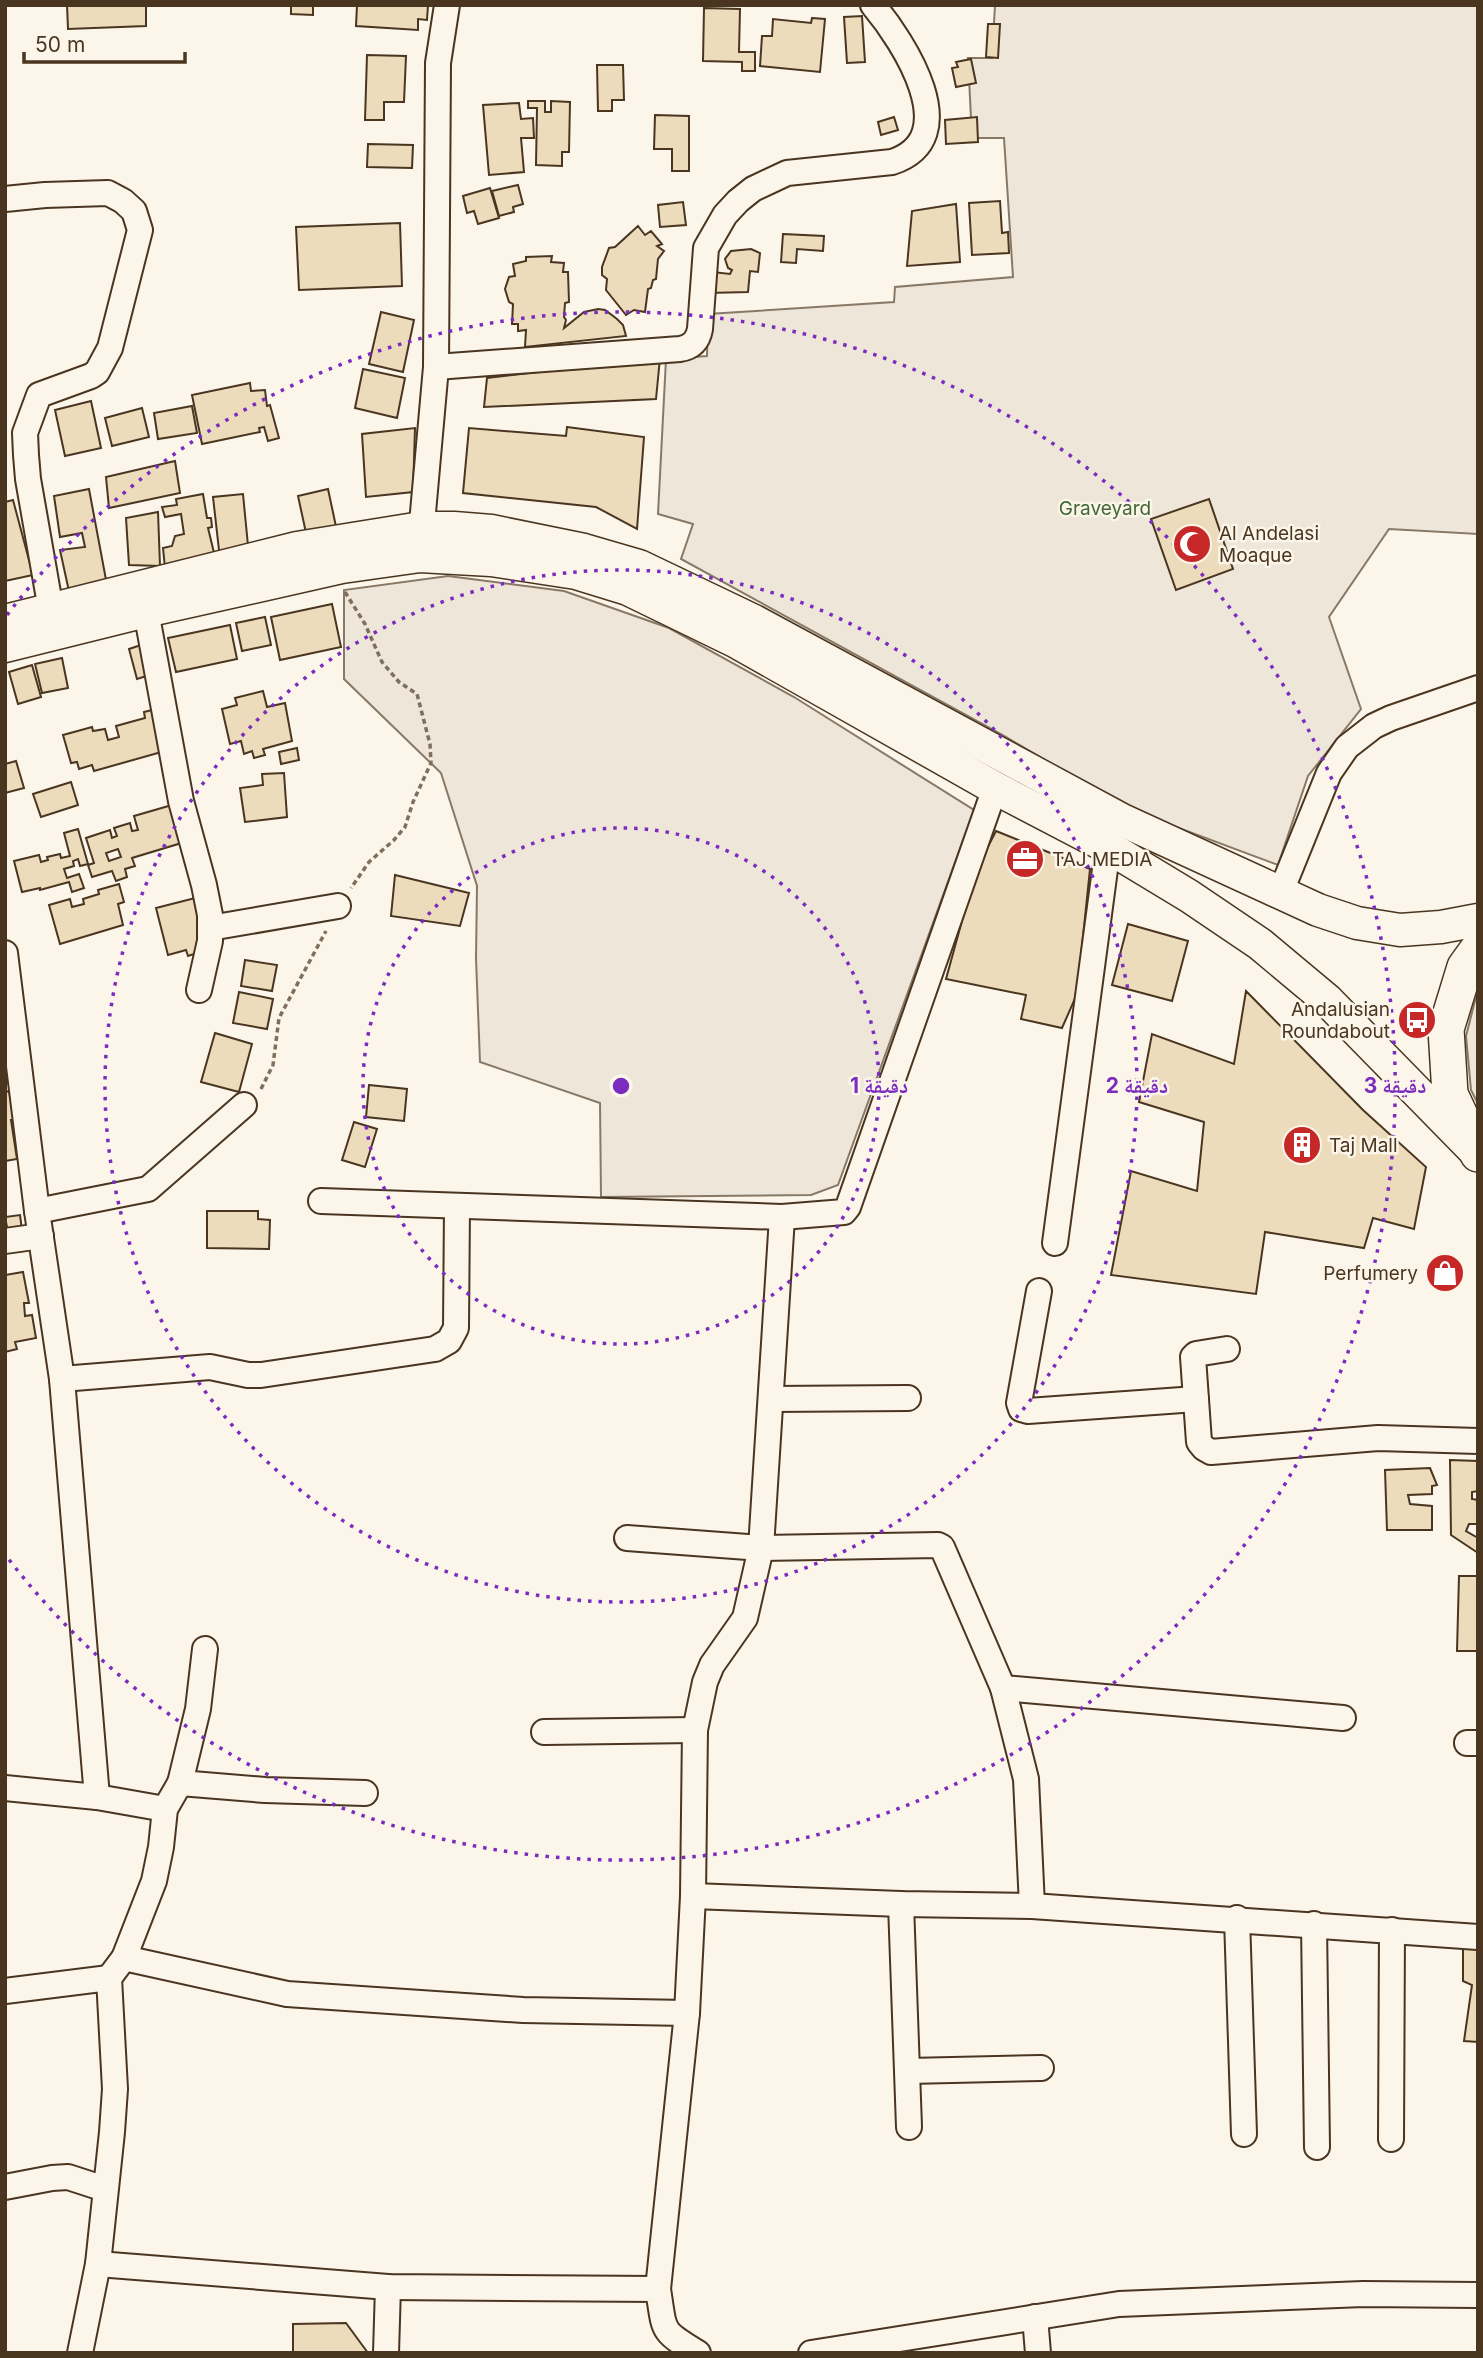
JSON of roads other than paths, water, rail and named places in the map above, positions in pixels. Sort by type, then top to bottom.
[{"type":"highway","points":[[1477,1154],[1450,1094],[1446,1029],[1465,967],[1478,949]]},
{"type":"main road","points":[[5,646],[342,567],[454,528],[491,531],[584,550],[639,566],[995,788],[1108,847],[1189,896],[1270,952],[1327,1000],[1477,1154]]},
{"type":"main road","points":[[5,621],[296,548],[420,542]]},
{"type":"main road","points":[[744,631],[1122,820],[1280,894],[1357,923],[1400,930],[1441,927],[1478,920]]},
{"type":"street","points":[[420,542],[436,367],[438,63],[447,5]]},
{"type":"street","points":[[436,367],[681,349],[691,345],[700,329],[706,248],[725,215],[738,201],[753,189],[787,173],[892,162],[907,157],[919,147],[926,133],[928,118],[922,93],[903,46],[873,5]]},
{"type":"street","points":[[5,199],[108,193],[134,211],[140,230],[110,348],[102,366],[90,376],[38,395],[25,433],[28,479],[51,610]]},
{"type":"street","points":[[146,611],[181,801],[210,915],[210,941],[200,989]]},
{"type":"street","points":[[1280,894],[1329,773],[1347,747],[1383,722],[1478,688]]},
{"type":"street","points":[[320,1202],[782,1217],[844,1212],[995,788]]},
{"type":"street","points":[[1055,1243],[1108,847]]},
{"type":"street","points":[[210,928],[338,906]]},
{"type":"street","points":[[5,953],[37,1211],[62,1379],[97,1797]]},
{"type":"street","points":[[37,1211],[148,1189],[244,1105]]},
{"type":"street","points":[[62,1379],[210,1367],[261,1375],[435,1349],[449,1341],[456,1328],[457,1207]]},
{"type":"street","points":[[698,2353],[666,2332],[658,2290],[687,2013],[693,1896],[695,1730],[705,1682],[712,1665],[745,1618],[761,1548],[782,1217]]},
{"type":"street","points":[[5,1241],[41,1236]]},
{"type":"street","points":[[1039,1291],[1019,1403],[1021,1409],[1028,1411],[1196,1399]]},
{"type":"street","points":[[1227,1349],[1196,1354],[1193,1357],[1199,1442],[1211,1452],[1378,1438],[1478,1441]]},
{"type":"street","points":[[771,1399],[908,1398]]},
{"type":"street","points":[[627,1538],[761,1548],[938,1545],[946,1552],[1003,1688],[1026,1779],[1032,1906]]},
{"type":"street","points":[[80,2353],[98,2264],[115,2089],[109,1978],[124,1958],[154,1881],[165,1809],[180,1783],[198,1709],[205,1648]]},
{"type":"street","points":[[1003,1688],[1343,1718]]},
{"type":"street","points":[[544,1732],[695,1730]]},
{"type":"street","points":[[180,1783],[265,1790],[365,1793]]},
{"type":"street","points":[[5,1788],[97,1797],[165,1809]]},
{"type":"street","points":[[693,1896],[1032,1906],[1237,1918],[1478,1937]]},
{"type":"street","points":[[901,1904],[909,2127]]},
{"type":"street","points":[[1237,1918],[1244,2134]]},
{"type":"street","points":[[1314,1924],[1317,2147]]},
{"type":"street","points":[[1391,2139],[1392,1930]]},
{"type":"street","points":[[124,1958],[287,1994],[523,2010],[687,2013]]},
{"type":"street","points":[[5,1991],[109,1978]]},
{"type":"street","points":[[908,2071],[1041,2068]]},
{"type":"street","points":[[5,2187],[68,2177],[105,2189]]},
{"type":"street","points":[[98,2264],[388,2287],[658,2290]]},
{"type":"street","points":[[386,2353],[388,2287]]},
{"type":"street","points":[[811,2353],[1119,2304],[1363,2294],[1478,2294]]},
{"type":"street","points":[[1035,2317],[1038,2353]]},
{"type":"place","name":"Al Andelasi Moaque","points":[[1192,544]]},
{"type":"place","name":"TAJ MEDIA","points":[[1025,859]]},
{"type":"place","name":"Andalusian Roundabout","points":[[1417,1020]]},
{"type":"place","name":"Taj Mall","points":[[1302,1145]]},
{"type":"place","name":"Perfumery","points":[[1445,1273]]},
{"type":"park label","name":"Graveyard","points":[[1105,508]]}]
